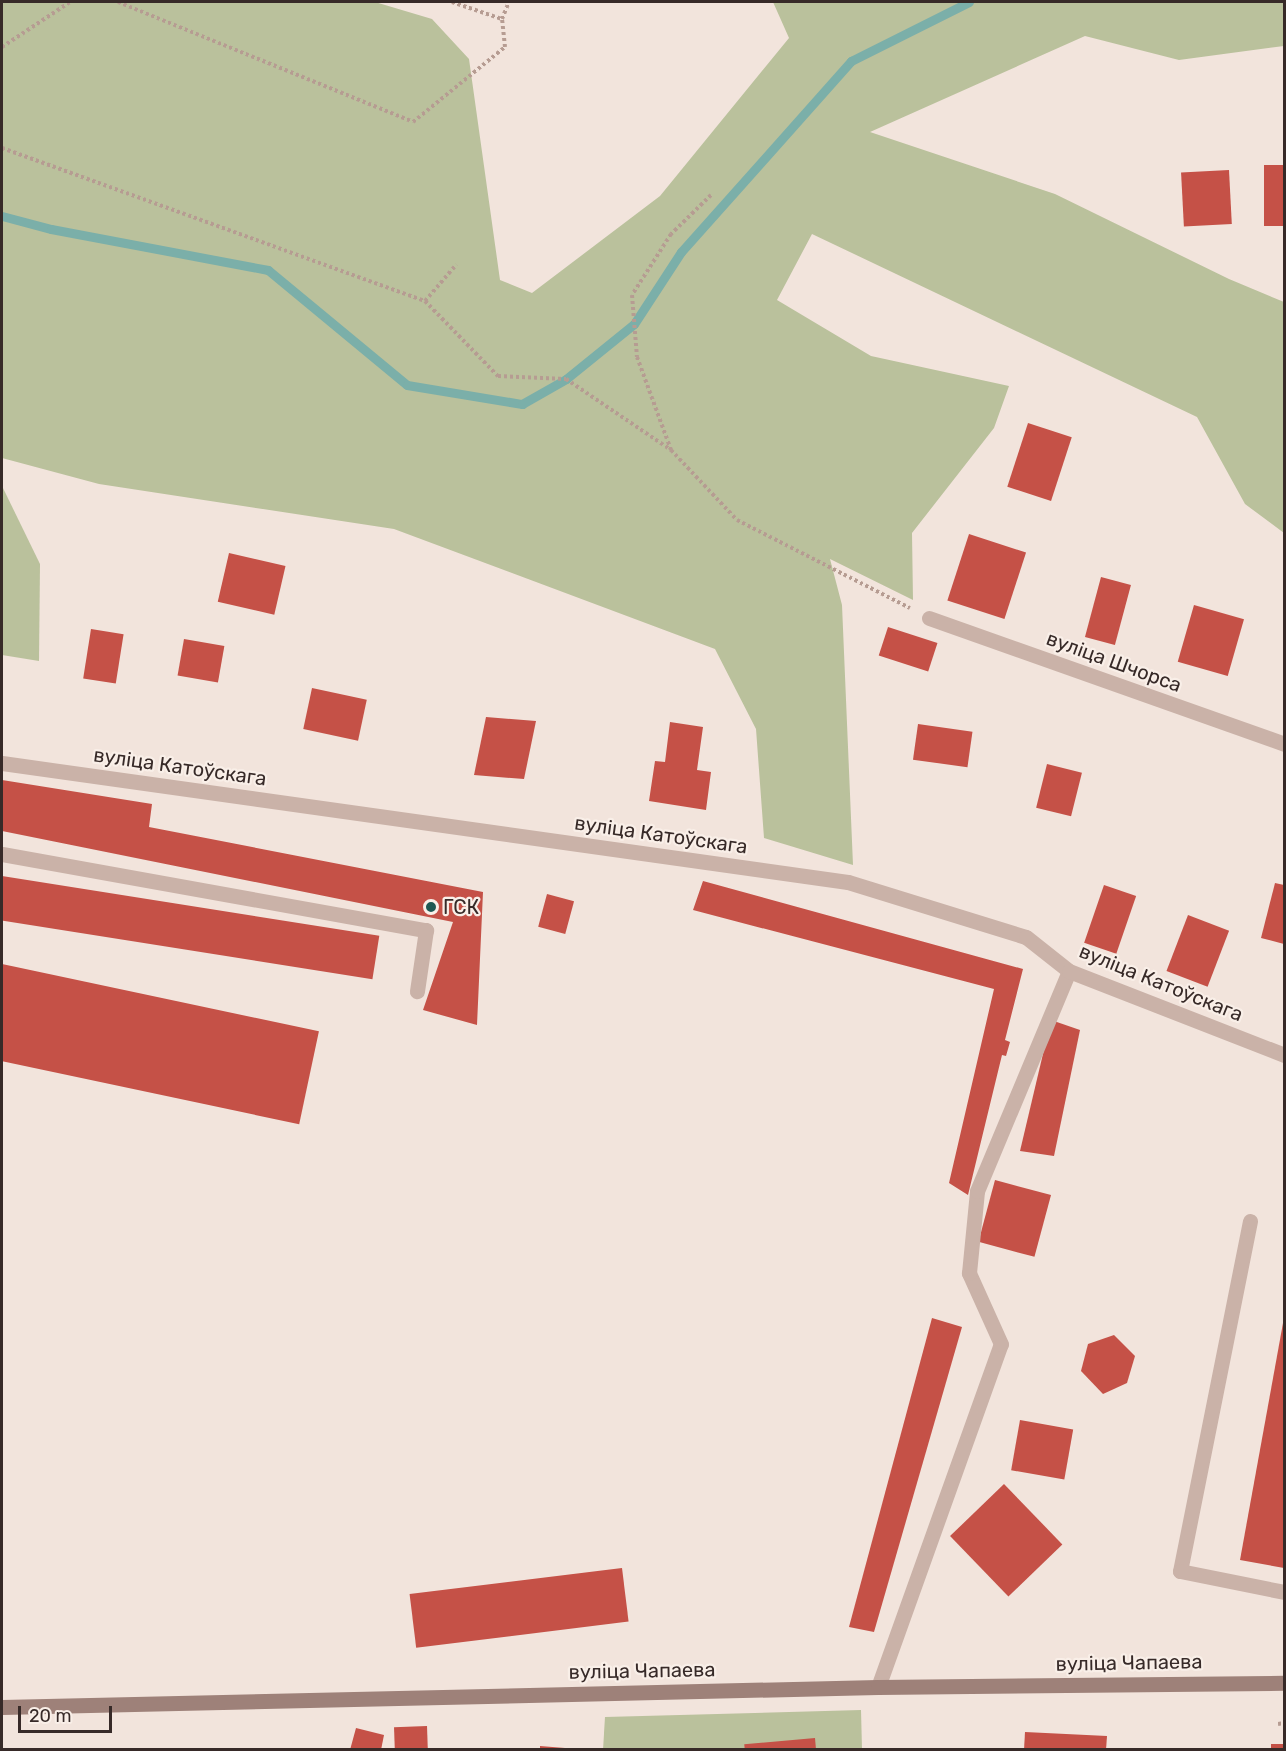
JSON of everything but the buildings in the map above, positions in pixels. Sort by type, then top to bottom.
[{"type":"street","name":"вуліца Шчорса","points":[[929,618],[1284,744]]},
{"type":"street","name":"вуліца Катоўскага","points":[[2,763],[848,882],[1026,937],[1069,971],[1284,1055]]},
{"type":"street","points":[[2,854],[426,930],[417,991]]},
{"type":"street","points":[[878,1687],[1001,1344],[969,1273],[977,1191],[1069,971]]},
{"type":"street","points":[[1250,1221],[1180,1571],[1284,1592]]},
{"type":"street","name":"вуліца Чапаева","points":[[2,1707],[878,1687],[1284,1683]]},
{"type":"path","points":[[2,47],[70,2]]},
{"type":"path","points":[[118,2],[413,122],[506,46],[502,18],[509,2]]},
{"type":"path","points":[[452,2],[502,18]]},
{"type":"path","points":[[2,148],[425,301],[498,376],[566,379],[671,450],[737,519],[929,618]]},
{"type":"path","points":[[671,450],[637,357],[632,295],[671,234],[711,195]]},
{"type":"path","points":[[425,301],[456,265]]},
{"type":"path","points":[[1278,1724],[1284,1723]]},
{"type":"green space","points":[[2,2],[375,2],[432,19],[469,59],[500,280],[532,293],[660,196],[789,38],[773,2],[1284,2],[1284,46],[1179,60],[1085,36],[870,132],[1055,194],[1229,279],[1284,302],[1284,533],[1245,504],[1197,417],[812,234],[777,300],[871,356],[1009,386],[994,428],[912,533],[913,600],[830,559],[842,605],[853,865],[764,838],[756,729],[715,649],[394,529],[99,484],[2,458]]},
{"type":"green space","points":[[2,486],[40,564],[39,661],[2,655]]},
{"type":"green space","points":[[861,1710],[862,1749],[603,1750],[605,1717]]},
{"type":"waterway","points":[[2,216],[51,229],[268,270],[407,385],[522,404],[566,379],[634,324],[681,252],[851,61],[969,2]]},
{"type":"place","name":"ГСК","points":[[431,907]]}]
